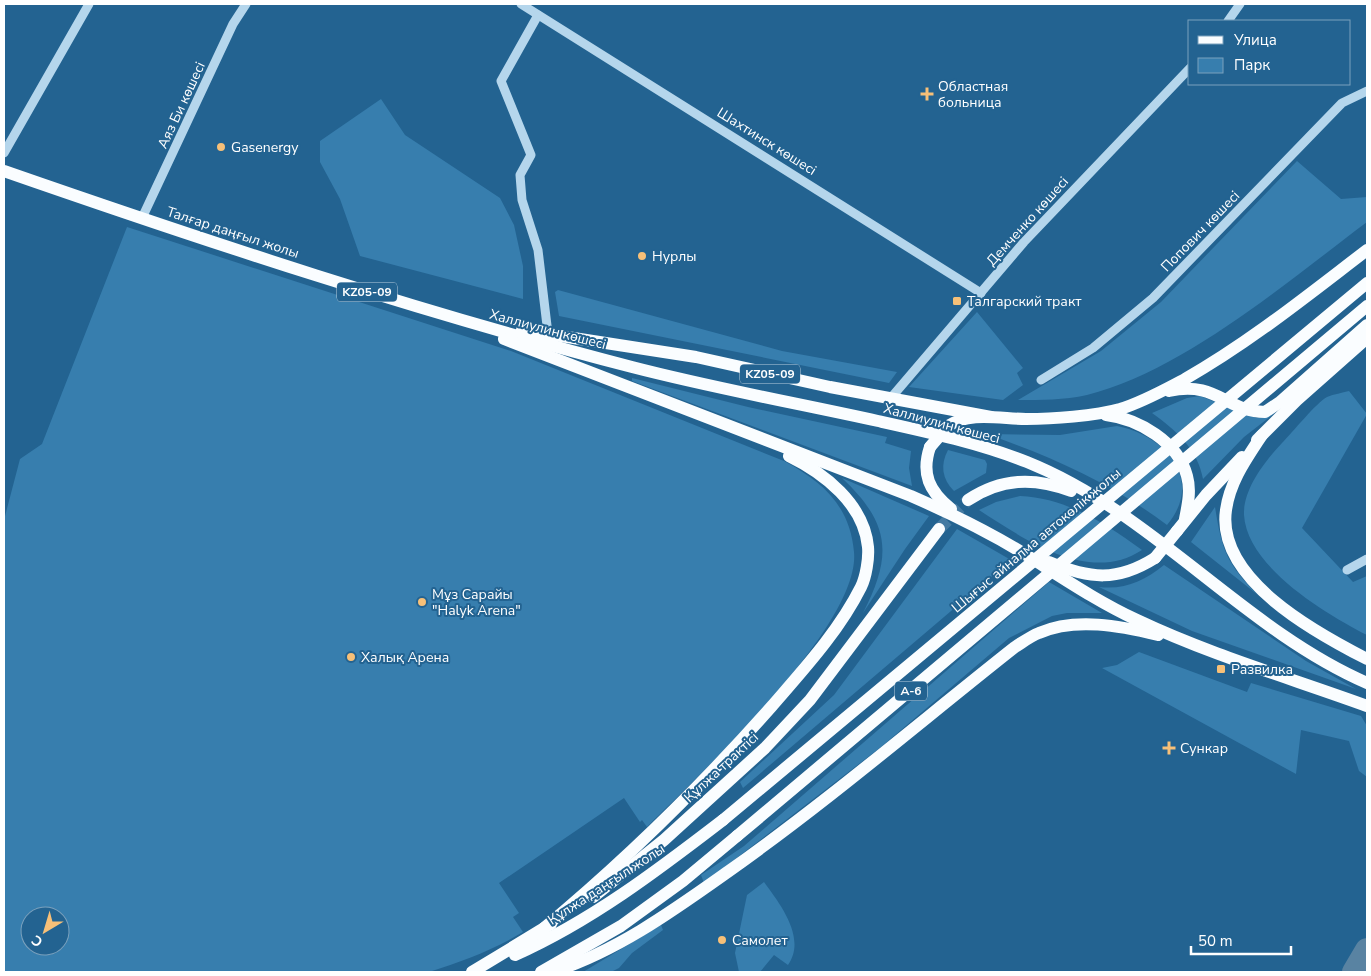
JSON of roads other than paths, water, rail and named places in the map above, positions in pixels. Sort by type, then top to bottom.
[{"type":"main road","name":"Талғар даңғыл жолы","points":[[4,171],[453,319]]},
{"type":"main road","points":[[970,523],[941,500],[926,479],[925,468],[930,447],[948,426],[960,420],[991,417],[1026,419],[1094,414],[1119,409],[1157,394],[1250,339],[1367,250]]},
{"type":"main road","name":"Шығыс айналма автокөлік жолы","points":[[723,820],[1367,282]]},
{"type":"main road","name":"A-6","points":[[541,972],[621,926],[683,881],[1084,547],[1367,306]]},
{"type":"main road","name":"Халлиулин көшесі","points":[[453,319],[696,357],[890,399],[991,417]]},
{"type":"main road","name":"Халлиулин көшесі","points":[[453,319],[731,427],[840,467],[935,506],[970,523],[1021,552],[1102,603],[1199,646],[1367,706]]},
{"type":"main road","name":"Халлиулин көшесі","points":[[453,319],[636,368],[961,440],[1028,463],[1057,476],[1105,504],[1281,634],[1320,660],[1367,683]]},
{"type":"main road","points":[[1157,394],[1193,387],[1214,393],[1249,410],[1265,412],[1280,402],[1367,325]]},
{"type":"main road","points":[[1021,552],[1069,570],[1089,575],[1110,576],[1132,571],[1155,558],[1262,435],[1297,400],[1367,338]]},
{"type":"main road","points":[[1094,414],[1117,416],[1140,424],[1174,452],[1187,475],[1189,489],[1181,526]]},
{"type":"main road","points":[[544,928],[652,833],[752,729],[828,639],[862,585],[868,546],[859,516],[844,495],[825,477],[804,463],[731,427]]},
{"type":"main road","points":[[1262,435],[1240,469],[1232,488],[1226,510],[1226,532],[1230,544],[1242,569],[1269,595],[1334,642],[1367,659]]},
{"type":"main road","points":[[968,500],[986,489],[1005,482],[1038,481],[1074,493],[1149,535]]},
{"type":"main road","name":"Құлжа трактісі","points":[[472,972],[584,903],[624,874],[765,748],[810,700],[939,529]]},
{"type":"main road","points":[[552,972],[606,950],[694,896],[766,845],[872,763],[1015,647],[1039,633],[1064,625],[1110,626],[1156,634],[1199,646]]},
{"type":"main road","name":"Құлжа даңғыл жолы","points":[[472,972],[556,936],[664,865],[723,820]]},
{"type":"street","points":[[4,153],[90,4]]},
{"type":"street","name":"Аяз Би көшесі","points":[[142,218],[233,24],[246,4]]},
{"type":"street","name":"Шахтинск көшесі","points":[[521,4],[981,293]]},
{"type":"street","points":[[1229,20],[1240,4]]},
{"type":"street","points":[[538,15],[501,80],[531,155],[520,175],[522,200],[538,250],[548,334]]},
{"type":"street","name":"Демченко көшесі","points":[[890,399],[1024,242],[1188,70]]},
{"type":"street","name":"Попович көшесі","points":[[1041,380],[1093,348],[1153,298],[1342,103],[1367,91]]},
{"type":"street","points":[[1347,570],[1367,559]]},
{"type":"waterway","points":[[1354,972],[1367,950]]},
{"type":"tunnel","points":[[939,529],[968,500]]},
{"type":"place","name":"Областная больница","points":[[927,94]]},
{"type":"place","name":"Gasenergy","points":[[221,147]]},
{"type":"place","name":"Нурлы","points":[[642,256]]},
{"type":"place","name":"Талгарский тракт","points":[[957,301]]},
{"type":"place","name":"Мұз Сарайы \"Halyk Arena\"","points":[[422,602]]},
{"type":"place","name":"Халық Арена","points":[[351,657]]},
{"type":"place","name":"Развилка","points":[[1221,669]]},
{"type":"place","name":"Сункар","points":[[1169,748]]},
{"type":"place","name":"Самолет","points":[[722,940]]}]
